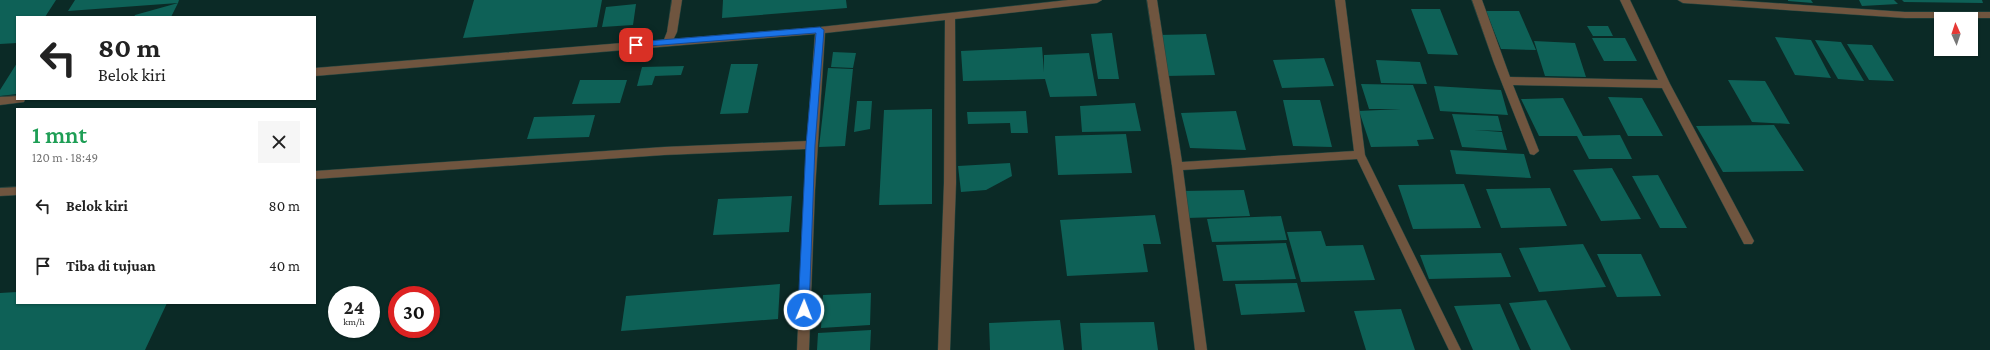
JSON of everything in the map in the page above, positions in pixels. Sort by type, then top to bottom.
[{"type":"street","points":[[668,42],[672,32],[677,0]]},
{"type":"street","points":[[316,72],[820,30],[1097,0]]},
{"type":"street","points":[[1152,0],[1177,166],[1201,350]]},
{"type":"street","points":[[1340,0],[1360,155],[1455,350]]},
{"type":"street","points":[[1477,0],[1534,151]]},
{"type":"street","points":[[1625,0],[1665,84],[1748,241]]},
{"type":"street","points":[[1683,0],[1905,15],[1990,15]]},
{"type":"street","points":[[944,350],[950,183],[950,16]]},
{"type":"street","points":[[803,350],[804,269],[811,145],[820,30]]},
{"type":"street","points":[[1507,81],[1665,84]]},
{"type":"street","points":[[0,101],[16,99]]},
{"type":"street","points":[[316,175],[649,152],[811,145]]},
{"type":"street","points":[[1177,166],[1360,155]]},
{"type":"street","points":[[0,192],[16,191]]},
{"type":"building","points":[[0,0],[56,0],[46,16],[16,16],[16,43],[0,44]]},
{"type":"building","points":[[75,0],[179,0],[178,3],[68,11]]},
{"type":"building","points":[[474,0],[602,0],[597,27],[463,38]]},
{"type":"building","points":[[723,0],[846,0],[847,8],[722,18]]},
{"type":"building","points":[[1811,0],[1813,3],[1788,1]]},
{"type":"building","points":[[1859,0],[1894,0],[1898,4],[1862,6]]},
{"type":"building","points":[[1902,0],[1982,0],[1983,3],[1904,2]]},
{"type":"building","points":[[178,3],[172,16],[135,15]]},
{"type":"building","points":[[636,4],[633,25],[602,27],[606,7]]},
{"type":"building","points":[[1411,9],[1440,9],[1458,55],[1428,54]]},
{"type":"building","points":[[1486,11],[1519,11],[1536,50],[1501,49]]},
{"type":"building","points":[[1587,26],[1608,26],[1613,36],[1593,36]]},
{"type":"building","points":[[1112,33],[1119,79],[1098,79],[1091,34]]},
{"type":"building","points":[[1206,34],[1215,75],[1166,76],[1158,35]]},
{"type":"building","points":[[1775,37],[1811,40],[1831,78],[1795,75]]},
{"type":"building","points":[[1592,38],[1625,38],[1637,61],[1604,61]]},
{"type":"building","points":[[1815,40],[1841,42],[1864,81],[1838,79]]},
{"type":"building","points":[[1534,41],[1575,43],[1586,77],[1545,76]]},
{"type":"building","points":[[1847,44],[1872,45],[1894,81],[1869,80]]},
{"type":"building","points":[[1042,47],[1044,72],[1044,55],[1089,53],[1097,96],[1050,97],[1045,79],[963,81],[961,51]]},
{"type":"building","points":[[833,52],[856,53],[853,68],[831,67]]},
{"type":"building","points":[[1324,58],[1334,86],[1282,88],[1273,60]]},
{"type":"building","points":[[1376,60],[1420,62],[1427,84],[1381,83]]},
{"type":"building","points":[[731,64],[758,64],[748,113],[720,114]]},
{"type":"building","points":[[16,65],[16,94],[0,96],[0,90]]},
{"type":"building","points":[[684,66],[681,75],[655,76],[652,85],[637,86],[642,67]]},
{"type":"building","points":[[828,68],[853,69],[845,146],[819,147]]},
{"type":"building","points":[[580,80],[627,80],[620,103],[572,104]]},
{"type":"building","points":[[1728,80],[1765,81],[1790,124],[1752,122]]},
{"type":"building","points":[[1361,84],[1413,85],[1434,139],[1417,140],[1419,146],[1371,147],[1359,111],[1401,109],[1369,109]]},
{"type":"building","points":[[1434,86],[1501,90],[1508,115],[1440,111]]},
{"type":"building","points":[[1608,97],[1642,98],[1663,136],[1628,136]]},
{"type":"building","points":[[1563,98],[1583,136],[1620,135],[1632,159],[1589,159],[1577,136],[1539,136],[1521,99]]},
{"type":"building","points":[[1283,100],[1320,100],[1332,147],[1293,146]]},
{"type":"building","points":[[857,101],[872,101],[870,129],[854,132]]},
{"type":"building","points":[[1135,103],[1141,131],[1082,132],[1080,106]]},
{"type":"building","points":[[932,109],[932,204],[879,205],[884,110]]},
{"type":"building","points":[[1026,111],[1028,133],[1011,133],[1010,123],[968,124],[967,112]]},
{"type":"building","points":[[1236,111],[1246,150],[1190,148],[1181,113]]},
{"type":"building","points":[[1452,114],[1498,116],[1502,131],[1474,130],[1502,132],[1507,150],[1462,147]]},
{"type":"building","points":[[595,115],[589,137],[527,139],[534,117]]},
{"type":"building","points":[[1774,125],[1804,171],[1723,172],[1696,126]]},
{"type":"building","points":[[1126,134],[1132,173],[1058,175],[1055,136]]},
{"type":"building","points":[[1450,150],[1524,154],[1531,178],[1456,174]]},
{"type":"building","points":[[1010,163],[1012,176],[986,190],[961,192],[958,166]]},
{"type":"building","points":[[1612,168],[1641,219],[1601,221],[1573,170]]},
{"type":"building","points":[[1658,175],[1687,228],[1660,228],[1632,176]]},
{"type":"building","points":[[1464,184],[1481,228],[1413,229],[1398,185]]},
{"type":"building","points":[[1550,188],[1567,226],[1501,228],[1486,189]]},
{"type":"building","points":[[1244,190],[1250,216],[1187,218],[1182,191]]},
{"type":"building","points":[[792,196],[789,232],[713,235],[718,199]]},
{"type":"building","points":[[1155,215],[1161,244],[1143,244],[1148,272],[1067,276],[1060,220]]},
{"type":"building","points":[[1281,216],[1287,240],[1212,242],[1207,219]]},
{"type":"building","points":[[1321,231],[1326,246],[1363,245],[1375,280],[1301,282],[1287,232]]},
{"type":"building","points":[[1286,243],[1296,279],[1223,281],[1216,245]]},
{"type":"building","points":[[1583,244],[1606,287],[1539,292],[1519,248]]},
{"type":"building","points":[[1501,253],[1511,277],[1429,279],[1420,255]]},
{"type":"building","points":[[1597,254],[1641,254],[1661,296],[1617,297]]},
{"type":"building","points":[[1297,283],[1305,312],[1241,315],[1235,284]]},
{"type":"building","points":[[780,284],[778,319],[621,331],[626,296]]},
{"type":"building","points":[[16,292],[16,304],[167,304],[145,350],[0,350],[0,293]]},
{"type":"building","points":[[871,293],[870,325],[821,328],[823,295]]},
{"type":"building","points":[[1546,300],[1571,350],[1531,350],[1509,303]]},
{"type":"building","points":[[1500,304],[1520,350],[1473,350],[1454,306]]},
{"type":"building","points":[[1401,309],[1415,350],[1366,350],[1354,311]]},
{"type":"building","points":[[1060,320],[1064,350],[990,350],[989,323]]},
{"type":"building","points":[[1154,322],[1158,350],[1082,350],[1080,323]]},
{"type":"building","points":[[871,330],[870,350],[817,350],[818,333]]},
{"type":"route","points":[[636,45],[820,30],[811,145],[804,269],[804,310]]}]
